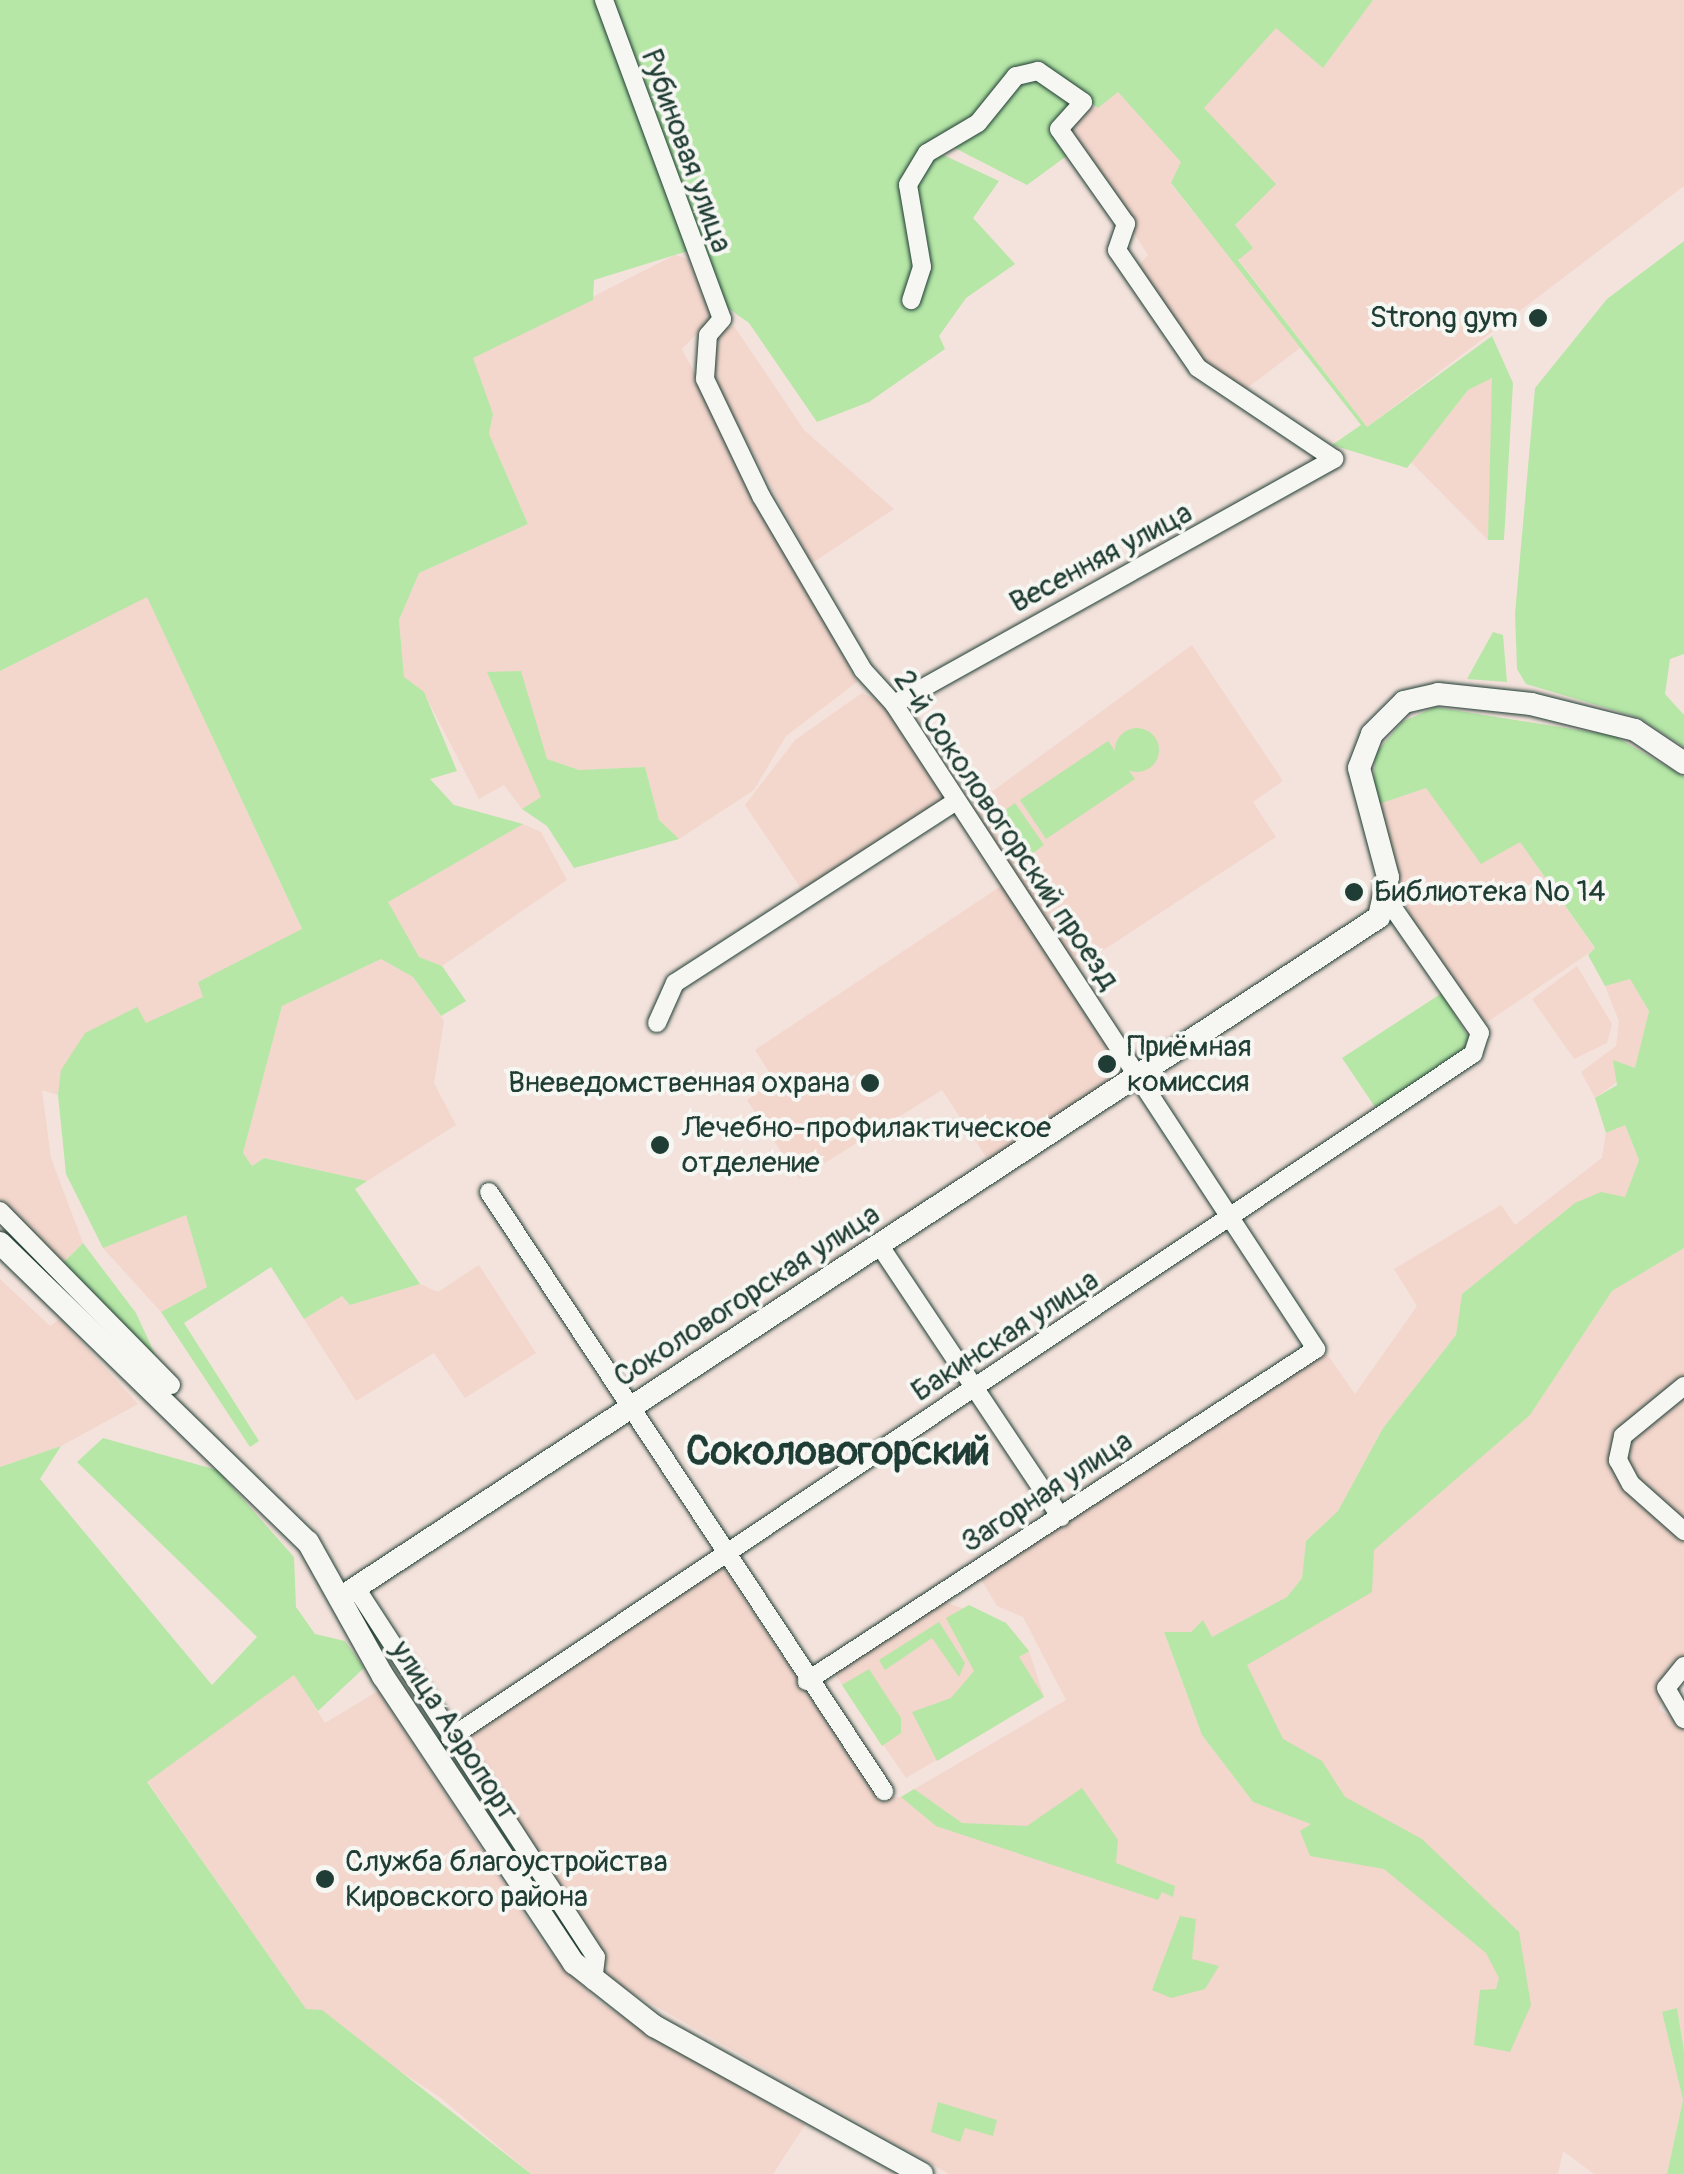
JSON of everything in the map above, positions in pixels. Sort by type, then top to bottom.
[{"type":"main road","points":[[1388,906],[1359,768],[1372,734],[1414,696],[1498,698],[1607,720],[1684,763]]},
{"type":"main road","name":"Соколовогорская улица","points":[[348,1593],[1138,1076],[1388,906]]},
{"type":"main road","name":"улица Аэропорт","points":[[0,1243],[290,1521],[348,1593],[525,1896],[593,1981],[654,2026],[922,2174]]},
{"type":"street","name":"Рубиновая улица","points":[[604,0],[722,319],[708,334],[705,379]]},
{"type":"street","name":"Весенняя улица","points":[[894,704],[1334,459],[1198,368],[1117,250],[1126,224],[1059,129],[1083,102],[1038,71],[1016,76],[978,123],[927,153],[908,184],[922,266],[912,300]]},
{"type":"street","name":"2-й Соколовогорский проезд","points":[[705,379],[811,582],[1316,1349]]},
{"type":"street","points":[[657,1023],[675,984],[955,802]]},
{"type":"street","name":"Бакинская улица","points":[[450,1738],[1232,1220],[1482,1040],[1388,906]]},
{"type":"street","points":[[489,1192],[807,1681],[884,1792]]},
{"type":"street","points":[[0,1210],[171,1385]]},
{"type":"street","points":[[880,1246],[1061,1516]]},
{"type":"street","name":"Загорная улица","points":[[807,1681],[1316,1349]]},
{"type":"street","points":[[1684,1386],[1624,1436],[1618,1460],[1630,1484],[1684,1531]]},
{"type":"street","points":[[348,1593],[596,1957],[593,1981]]},
{"type":"street","points":[[1684,1666],[1666,1701],[1684,1719]]},
{"type":"shaded area","points":[[1373,0],[1684,0],[1684,186],[1367,427],[1238,259],[1204,108],[1276,27],[1323,68]]},
{"type":"shaded area","points":[[1118,92],[1182,162],[1171,184],[1301,347],[1246,389],[1196,358],[1137,267],[1148,255],[1065,126]]},
{"type":"shaded area","points":[[675,255],[688,259],[712,318],[682,349],[857,682],[786,736],[754,790],[679,839],[659,820],[645,767],[579,770],[547,759],[487,672],[542,797],[522,809],[504,785],[479,799],[424,693],[404,677],[399,620],[419,573],[528,524],[489,434],[493,414],[472,358]]},
{"type":"shaded area","points":[[734,326],[804,430],[894,509],[812,563],[712,377],[715,333]]},
{"type":"shaded area","points":[[1491,378],[1497,384],[1488,540],[1411,462],[1468,390]]},
{"type":"shaded area","points":[[147,596],[302,930],[198,982],[204,997],[145,1024],[136,1007],[62,1071],[58,1095],[42,1090],[51,1158],[83,1243],[60,1266],[0,1204],[0,671]]},
{"type":"shaded area","points":[[1192,645],[1283,781],[1253,802],[1276,837],[1073,970],[971,807]]},
{"type":"shaded area","points":[[862,693],[884,704],[947,798],[804,893],[745,805],[795,740]]},
{"type":"shaded area","points":[[1426,788],[1520,842],[1595,949],[1486,1023],[1411,921],[1373,806]]},
{"type":"shaded area","points":[[523,824],[541,832],[567,880],[442,966],[419,957],[387,902]]},
{"type":"shaded area","points":[[1004,884],[1126,1073],[990,1163],[942,1090],[799,1179],[747,1100],[774,1080],[755,1050]]},
{"type":"shaded area","points":[[381,959],[413,977],[444,1021],[434,1083],[456,1125],[367,1181],[264,1158],[252,1166],[243,1153],[282,1006]]},
{"type":"shaded area","points":[[1577,966],[1612,1024],[1607,1043],[1574,1059],[1532,999]]},
{"type":"shaded area","points":[[1630,978],[1649,1011],[1635,1069],[1595,1098],[1581,1072],[1616,1046],[1619,1021],[1605,986]]},
{"type":"shaded area","points":[[1625,1125],[1639,1160],[1625,1198],[1575,1203],[1462,1294],[1456,1335],[1383,1428],[1338,1511],[1306,1541],[1302,1578],[1287,1597],[1211,1638],[1164,1633],[1202,1735],[1253,1802],[1311,1823],[1237,1661],[1530,1415],[1612,1291],[1684,1248],[1684,1669],[1671,1665],[1659,1709],[1684,1727],[1684,2051],[1677,2008],[1662,2012],[1683,2100],[1667,2174],[1594,2174],[1563,2151],[1558,2174],[949,2174],[612,1981],[464,1738],[722,1566],[878,1798],[901,1797],[1066,1700],[1023,1617],[997,1606],[979,1576],[1327,1354],[1355,1394],[1417,1306],[1394,1269],[1501,1205],[1515,1225],[1602,1158],[1606,1133]]},
{"type":"shaded area","points":[[186,1214],[207,1287],[161,1312],[103,1248]]},
{"type":"shaded area","points":[[479,1265],[536,1353],[465,1398],[434,1353],[356,1401],[304,1319],[342,1296],[350,1305],[420,1284],[438,1292]]},
{"type":"shaded area","points":[[0,1279],[50,1326],[60,1319],[138,1404],[61,1446],[0,1467]]},
{"type":"shaded area","points":[[941,1601],[1006,1623],[1029,1651],[1044,1697],[906,1778],[832,1670]]},
{"type":"shaded area","points":[[294,1674],[325,1723],[378,1691],[545,1947],[597,2001],[805,2125],[773,2174],[531,2174],[441,2098],[306,2009],[147,1781]]},
{"type":"green space","points":[[0,0],[1373,0],[1323,68],[1276,28],[1204,108],[1276,184],[1235,225],[1253,248],[1238,260],[1367,427],[1492,336],[1513,383],[1504,540],[1488,540],[1492,378],[1468,390],[1407,468],[1332,445],[1361,425],[1171,183],[1181,162],[1118,92],[1098,108],[1037,68],[937,152],[999,181],[973,218],[1015,264],[966,298],[939,336],[945,349],[869,402],[817,422],[749,323],[725,306],[701,247],[594,280],[593,300],[473,358],[493,414],[489,434],[528,524],[419,573],[399,620],[404,677],[424,692],[457,771],[430,779],[454,805],[523,824],[388,902],[419,957],[442,966],[466,1001],[441,1016],[413,977],[381,959],[282,1006],[243,1153],[252,1166],[264,1158],[367,1181],[355,1189],[420,1284],[350,1305],[342,1296],[304,1319],[271,1267],[184,1323],[259,1441],[250,1447],[161,1312],[207,1287],[186,1215],[103,1248],[66,1174],[58,1095],[61,1070],[85,1033],[137,1007],[146,1023],[203,997],[198,982],[302,929],[147,597],[0,671]]},
{"type":"green space","points":[[1029,76],[1075,102],[1052,122],[1072,152],[1027,185],[949,145]]},
{"type":"green space","points":[[1684,241],[1684,654],[1670,659],[1665,694],[1684,715],[1684,747],[1640,718],[1526,684],[1517,669],[1515,614],[1535,388],[1607,299]]},
{"type":"green space","points":[[1493,632],[1503,635],[1507,682],[1467,679]]},
{"type":"green space","points":[[521,671],[547,759],[579,770],[645,767],[659,820],[679,839],[574,868],[547,826],[522,809],[541,797],[487,672]]},
{"type":"green space","points":[[1435,707],[1615,736],[1684,777],[1684,1248],[1612,1291],[1530,1415],[1374,1550],[1372,1592],[1247,1665],[1283,1739],[1322,1761],[1345,1797],[1422,1839],[1519,1932],[1531,2005],[1510,2052],[1474,2045],[1480,1990],[1496,1989],[1499,1978],[1486,1953],[1384,1869],[1310,1856],[1300,1831],[1311,1824],[1253,1802],[1202,1735],[1164,1632],[1191,1632],[1203,1620],[1212,1637],[1287,1597],[1302,1578],[1306,1541],[1338,1511],[1383,1428],[1456,1335],[1462,1294],[1575,1203],[1601,1192],[1625,1197],[1639,1160],[1625,1125],[1606,1133],[1595,1098],[1617,1085],[1613,1060],[1635,1068],[1649,1011],[1630,979],[1605,986],[1588,955],[1595,948],[1520,842],[1481,864],[1426,788],[1373,806],[1375,754],[1402,722]]},
{"type":"green space","points":[[1137,728],[1153,734],[1159,750],[1153,766],[1137,772],[1121,766],[1115,750],[1121,734]]},
{"type":"green space","points":[[1108,741],[1135,779],[1046,839],[1020,800]]},
{"type":"green space","points":[[1015,803],[1044,845],[1021,862],[992,820]]},
{"type":"green space","points":[[1442,993],[1473,1045],[1379,1113],[1342,1058]]},
{"type":"green space","points":[[83,1243],[136,1313],[163,1372],[60,1266]]},
{"type":"green space","points":[[103,1438],[217,1470],[294,1557],[296,1607],[315,1634],[345,1641],[364,1668],[318,1711],[294,1675],[147,1782],[306,2009],[322,2010],[531,2174],[0,2174],[0,1467],[61,1446],[40,1479],[212,1685],[257,1637],[77,1462]]},
{"type":"green space","points":[[969,1605],[1006,1623],[1029,1651],[1019,1657],[1044,1697],[937,1761],[912,1712],[951,1698],[974,1671],[946,1618]]},
{"type":"green space","points":[[939,1622],[965,1663],[959,1677],[932,1638],[885,1670],[879,1660]]},
{"type":"green space","points":[[869,1669],[901,1718],[901,1733],[882,1746],[842,1685]]},
{"type":"green space","points":[[1082,1788],[1118,1840],[1116,1863],[1175,1886],[1173,1897],[1162,1892],[1158,1900],[936,1826],[901,1797],[914,1789],[962,1823],[1027,1826]]},
{"type":"green space","points":[[1180,1916],[1196,1919],[1192,1959],[1219,1966],[1205,1989],[1171,1998],[1152,1990]]},
{"type":"green space","points":[[1677,2008],[1684,2051],[1684,2174],[1667,2174],[1683,2100],[1662,2012]]},
{"type":"green space","points":[[938,2102],[997,2120],[993,2136],[965,2128],[960,2142],[931,2132]]},
{"type":"place","name":"Strong gym","points":[[1538,318]]},
{"type":"place","name":"Библиотека № 14","points":[[1354,892]]},
{"type":"place","name":"Приёмная комиссия","points":[[1107,1064]]},
{"type":"place","name":"Вневедомственная охрана","points":[[870,1083]]},
{"type":"place","name":"Лечебно-профилактическое отделение","points":[[660,1145]]},
{"type":"place","name":"Служба благоустройства Кировского района","points":[[325,1879]]},
{"type":"district","name":"Соколовогорский","points":[[838,1452]]}]
